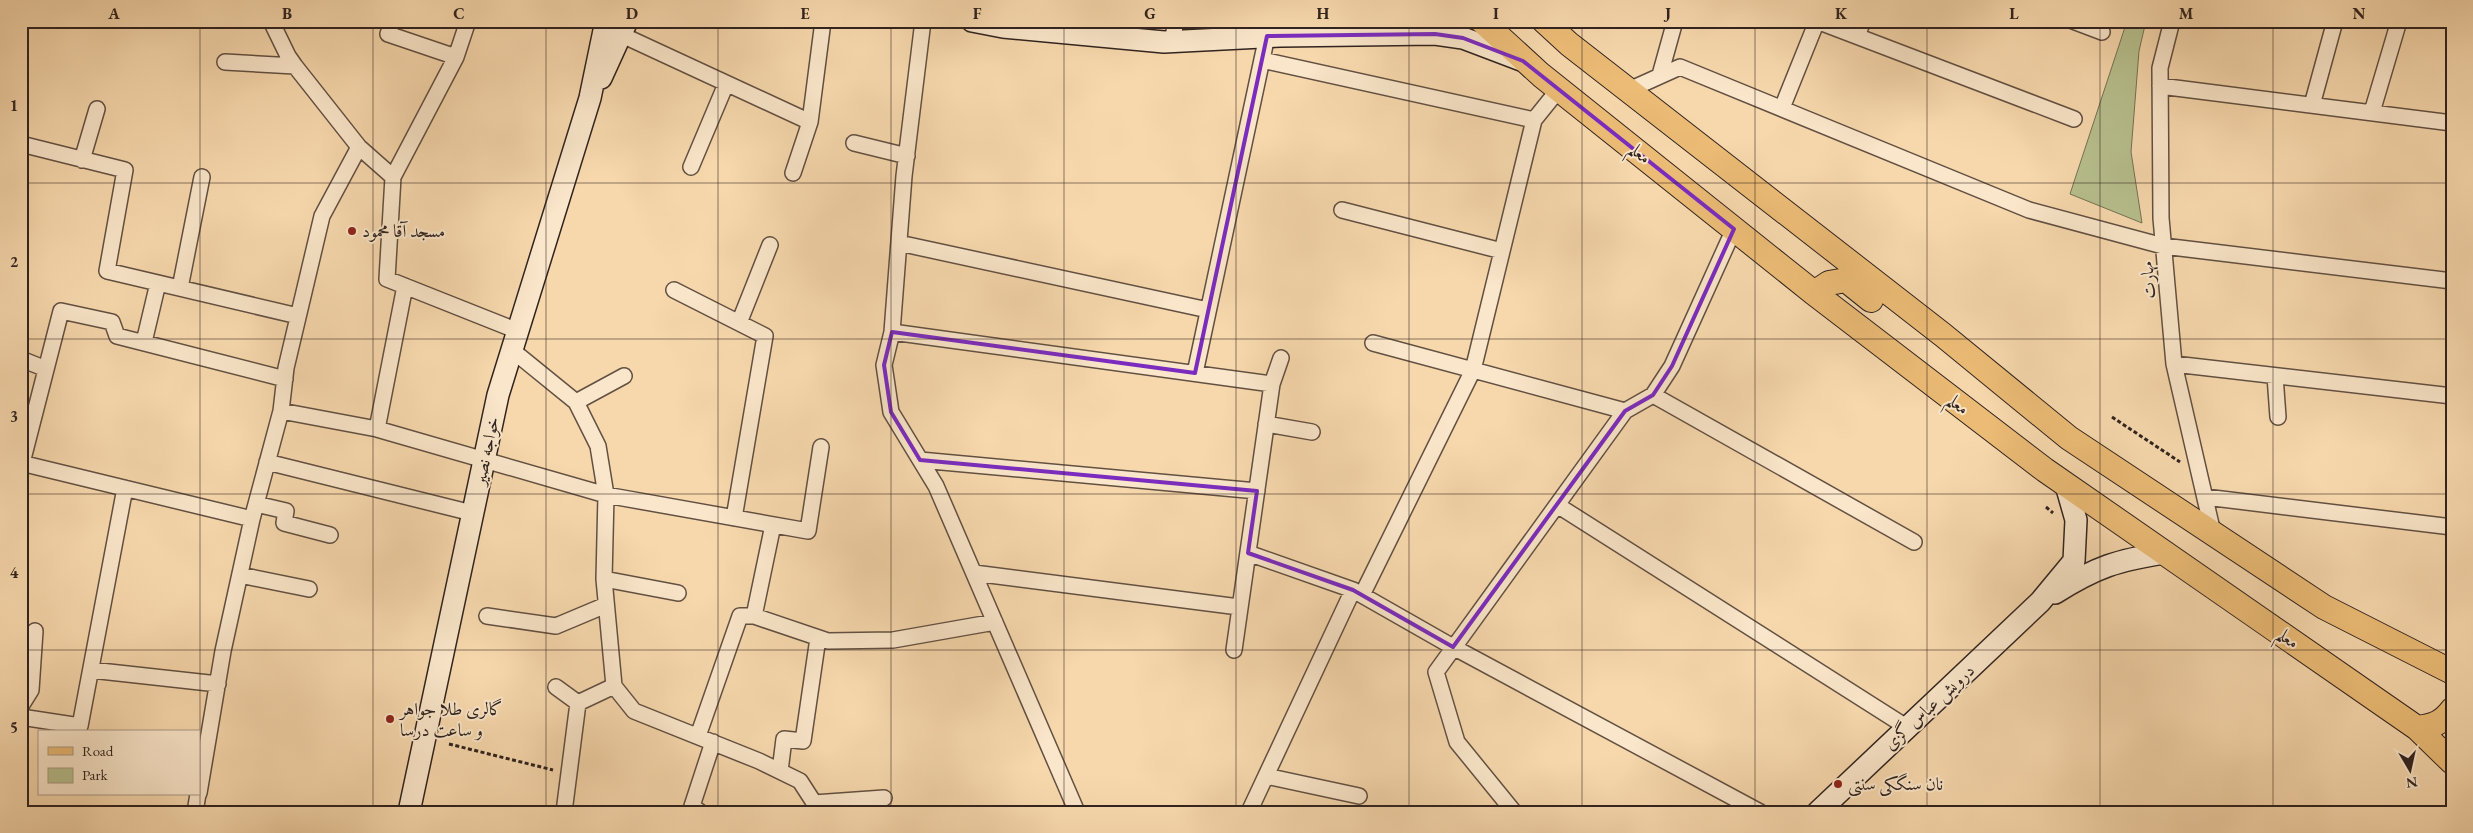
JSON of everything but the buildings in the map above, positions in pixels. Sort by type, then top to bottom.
[{"type":"main road","name":"معلم","points":[[1482,21],[1523,61],[1814,293],[2066,485],[2417,728],[2452,762]]},
{"type":"main road","points":[[1544,21],[1569,44],[1943,335],[2069,438],[2324,607],[2452,672]]},
{"type":"main road","points":[[1814,293],[1830,283],[1846,280],[1894,318],[1917,331],[1943,335]]},
{"type":"main road","points":[[2417,728],[2432,726],[2445,719],[2452,710]]},
{"type":"street","points":[[271,21],[295,66],[360,147],[393,177]]},
{"type":"street","points":[[393,21],[388,34],[456,58]]},
{"type":"street","points":[[468,21],[456,58],[393,177],[387,279],[405,286],[515,341],[576,402],[598,446],[606,495],[604,579],[614,686],[634,710],[713,742],[800,781],[817,807],[884,798]]},
{"type":"street","name":"خواجه نصیر","points":[[409,812],[498,395],[590,98],[606,21]]},
{"type":"street","points":[[923,21],[907,156],[892,332],[884,365],[891,412],[936,486],[1077,812]]},
{"type":"street","points":[[972,21],[1003,27],[1174,31],[1274,36],[1435,34],[1463,38],[1523,61]]},
{"type":"street","points":[[1274,36],[1345,27],[1354,21]]},
{"type":"street","points":[[1660,75],[1675,21]]},
{"type":"street","points":[[1782,108],[1817,21],[2074,119]]},
{"type":"street","points":[[1857,36],[1863,21]]},
{"type":"street","points":[[2073,21],[2102,32]]},
{"type":"street","name":"مهارت","points":[[2172,21],[2160,68],[2161,218],[2163,246],[2174,364],[2213,533]]},
{"type":"street","points":[[2312,105],[2335,21]]},
{"type":"street","points":[[2372,112],[2399,21]]},
{"type":"street","points":[[624,28],[726,84],[810,122]]},
{"type":"street","name":"خواجه نصیر","points":[[590,98],[624,28]]},
{"type":"street","points":[[793,173],[810,122],[822,29]]},
{"type":"street","points":[[1195,373],[1262,60],[1274,36]]},
{"type":"street","points":[[1262,60],[1534,120]]},
{"type":"street","points":[[225,62],[295,66]]},
{"type":"street","points":[[1629,90],[1680,67],[2029,210],[2163,246],[2452,281]]},
{"type":"street","points":[[690,167],[726,84]]},
{"type":"street","points":[[2160,86],[2452,123]]},
{"type":"street","points":[[1249,812],[1358,592],[1473,370],[1534,120],[1559,89]]},
{"type":"street","points":[[82,160],[97,109]]},
{"type":"street","points":[[854,143],[907,156]]},
{"type":"street","points":[[21,144],[124,170],[107,272],[298,316]]},
{"type":"street","points":[[200,788],[218,684],[240,575],[252,519],[281,411],[285,379],[298,316],[322,216],[360,147]]},
{"type":"street","points":[[180,288],[202,177]]},
{"type":"street","points":[[1342,210],[1502,251]]},
{"type":"street","points":[[1514,812],[1457,742],[1436,672],[1626,411],[1653,395],[1672,366],[1734,229]]},
{"type":"street","points":[[899,244],[1208,310]]},
{"type":"street","points":[[739,323],[770,245]]},
{"type":"street","points":[[144,342],[158,283]]},
{"type":"street","points":[[377,429],[405,286]]},
{"type":"street","points":[[674,290],[764,336],[734,518]]},
{"type":"street","points":[[252,519],[21,463],[61,311],[112,322],[117,336],[285,379]]},
{"type":"street","points":[[892,332],[1272,384]]},
{"type":"street","points":[[1372,343],[1626,411]]},
{"type":"street","points":[[1234,650],[1272,384],[1280,358]]},
{"type":"street","points":[[21,359],[46,369]]},
{"type":"street","points":[[2174,364],[2452,396]]},
{"type":"street","points":[[576,402],[624,376]]},
{"type":"street","points":[[2275,376],[2278,417]]},
{"type":"street","points":[[1653,395],[1914,542]]},
{"type":"street","points":[[281,411],[377,429],[606,495],[808,531],[821,447]]},
{"type":"street","points":[[1266,424],[1312,432]]},
{"type":"street","points":[[920,460],[1257,491]]},
{"type":"street","points":[[267,462],[472,513]]},
{"type":"street","points":[[2040,602],[2074,561],[2076,520],[2066,485]]},
{"type":"street","points":[[21,717],[80,726],[125,488]]},
{"type":"street","points":[[2205,497],[2452,527]]},
{"type":"street","points":[[256,504],[286,510],[284,522],[330,535]]},
{"type":"street","points":[[1557,505],[1908,728]]},
{"type":"street","points":[[754,616],[773,525]]},
{"type":"street","points":[[1248,553],[1358,592],[1453,647],[1760,812]]},
{"type":"street","points":[[2040,602],[2086,574],[2125,559],[2165,553]]},
{"type":"street","points":[[974,573],[1239,607]]},
{"type":"street","points":[[240,575],[309,589]]},
{"type":"street","points":[[604,579],[678,593]]},
{"type":"street","name":"درویش عباس گزی","points":[[1818,812],[2040,602]]},
{"type":"street","points":[[487,616],[556,626],[606,605]]},
{"type":"street","points":[[698,736],[740,616],[754,616],[828,641],[893,640],[995,622]]},
{"type":"street","points":[[21,706],[31,690],[27,673],[35,631]]},
{"type":"street","points":[[780,771],[784,739],[803,741],[818,638]]},
{"type":"street","points":[[90,670],[218,684]]},
{"type":"street","points":[[578,704],[614,686]]},
{"type":"street","points":[[556,687],[578,704]]},
{"type":"street","points":[[564,812],[578,704]]},
{"type":"street","points":[[700,812],[692,806],[713,742]]},
{"type":"street","points":[[1266,776],[1359,796]]},
{"type":"street","points":[[196,812],[199,796]]},
{"type":"path","points":[[2112,417],[2199,475]]},
{"type":"path","points":[[449,744],[569,774]]},
{"type":"highlighted area","points":[[1435,34],[1463,38],[1523,61],[1734,229],[1672,366],[1653,395],[1625,411],[1453,647],[1353,590],[1248,553],[1257,491],[920,460],[891,412],[884,365],[892,332],[1195,373],[1267,36]]},
{"type":"green space","points":[[2127,21],[2146,21],[2139,51],[2131,152],[2142,223],[2070,194]]},
{"type":"place","name":"مسجد آقا محمود","points":[[352,231]]},
{"type":"place","name":"گالری طلا جواهر و ساعت درسا","points":[[390,719]]},
{"type":"place","name":"نان سنگکی سنتی","points":[[1838,784]]}]
